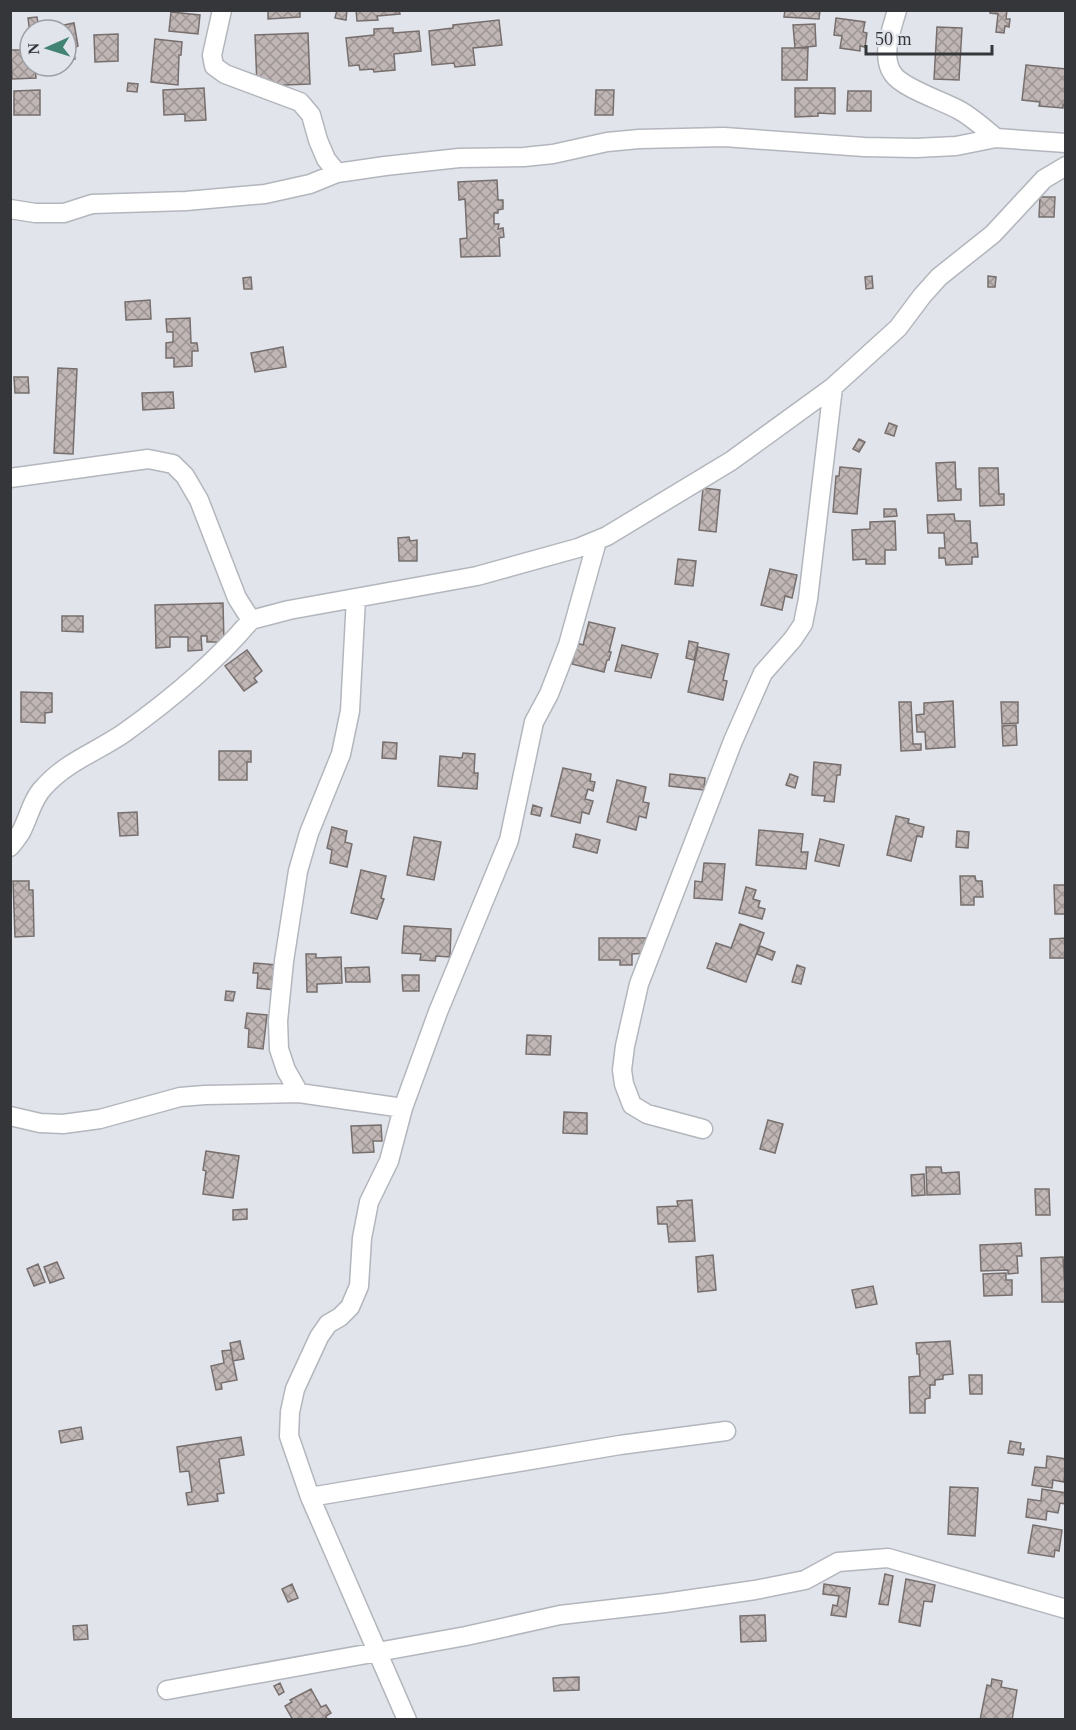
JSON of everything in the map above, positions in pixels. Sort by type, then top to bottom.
[{"type":"street","points":[[222,10],[212,55],[214,66],[225,74],[300,102],[311,114],[326,159],[337,173]]},
{"type":"street","points":[[897,10],[887,49],[892,74],[901,82],[960,111],[996,138]]},
{"type":"street","points":[[10,209],[35,213],[64,213],[92,204],[186,201],[265,194],[310,184],[337,173],[459,158],[553,154],[606,142],[639,139],[724,137],[864,147],[916,148],[956,146],[996,138],[1065,143]]},
{"type":"street","points":[[10,847],[21,833],[43,787],[69,765],[123,733],[178,691],[230,646],[251,620],[289,610],[477,576],[597,541],[731,461],[833,387],[898,328],[921,296],[939,277],[993,234],[1044,179],[1065,166]]},
{"type":"street","points":[[703,1129],[646,1114],[632,1105],[624,1084],[622,1070],[625,1046],[639,984],[733,741],[763,673],[803,624],[808,599],[833,387]]},
{"type":"street","points":[[10,478],[148,459],[173,464],[185,476],[199,500],[237,598],[251,620]]},
{"type":"street","points":[[407,1719],[310,1497],[289,1436],[290,1412],[295,1389],[319,1337],[328,1324],[350,1308],[359,1286],[369,1202],[389,1161],[403,1108],[438,1012],[509,840],[534,722],[549,694],[568,645],[597,541]]},
{"type":"street","points":[[299,1093],[286,1070],[279,1048],[278,1021],[284,961],[298,871],[309,833],[341,754],[350,711],[356,598]]},
{"type":"street","points":[[10,1116],[40,1123],[63,1124],[100,1119],[180,1097],[299,1093],[403,1108]]},
{"type":"street","points":[[310,1497],[586,1450],[726,1431]]},
{"type":"street","points":[[167,1690],[466,1636],[560,1615],[665,1604],[755,1590],[805,1580],[838,1562],[888,1558],[1065,1609]]},
{"type":"building","points":[[268,10],[300,10],[300,17],[268,19]]},
{"type":"building","points":[[337,10],[347,10],[346,20],[335,18]]},
{"type":"building","points":[[356,10],[399,10],[400,14],[377,16],[378,20],[357,21]]},
{"type":"building","points":[[785,10],[820,10],[819,19],[784,17]]},
{"type":"building","points":[[990,10],[1007,10],[1006,19],[1010,19],[1009,27],[1005,26],[1004,33],[996,32],[998,14],[990,13]]},
{"type":"building","points":[[171,12],[200,15],[198,34],[169,31]]},
{"type":"building","points":[[836,18],[865,22],[863,32],[867,33],[865,47],[860,46],[860,51],[840,48],[842,36],[834,35]]},
{"type":"building","points":[[499,20],[502,45],[473,48],[475,65],[455,67],[454,63],[432,65],[429,31],[453,28],[453,25]]},
{"type":"building","points":[[815,24],[816,46],[795,48],[793,25]]},
{"type":"building","points":[[937,27],[962,28],[959,80],[934,79]]},
{"type":"building","points":[[393,28],[393,33],[419,31],[421,51],[394,54],[395,70],[374,72],[373,69],[360,70],[359,65],[349,66],[346,38],[374,35],[374,29]]},
{"type":"building","points":[[308,33],[310,84],[257,86],[255,35]]},
{"type":"building","points":[[118,34],[118,61],[95,62],[94,35]]},
{"type":"building","points":[[155,39],[182,42],[178,85],[151,82]]},
{"type":"building","points":[[782,48],[808,48],[807,80],[782,80]]},
{"type":"building","points":[[11,50],[18,50],[18,78],[36,78],[12,79]]},
{"type":"building","points":[[1026,65],[1066,69],[1066,105],[1063,105],[1063,108],[1039,106],[1040,102],[1022,100]]},
{"type":"building","points":[[128,83],[138,84],[137,92],[127,91]]},
{"type":"building","points":[[204,88],[206,120],[185,121],[185,114],[164,115],[163,90]]},
{"type":"building","points":[[795,88],[835,88],[835,114],[818,113],[818,116],[795,117]]},
{"type":"building","points":[[40,90],[40,115],[14,115],[14,91]]},
{"type":"building","points":[[596,90],[614,90],[613,115],[595,115]]},
{"type":"building","points":[[848,91],[871,91],[871,111],[847,111]]},
{"type":"building","points":[[497,180],[498,200],[503,200],[503,209],[494,213],[494,224],[499,224],[498,229],[503,228],[504,237],[499,238],[500,256],[461,257],[460,239],[467,238],[465,199],[459,200],[458,182]]},
{"type":"building","points":[[1040,197],[1055,197],[1054,217],[1039,217]]},
{"type":"building","points":[[872,276],[873,288],[866,289],[865,277]]},
{"type":"building","points":[[988,276],[996,277],[995,287],[988,287]]},
{"type":"building","points":[[251,277],[252,289],[244,289],[243,278]]},
{"type":"building","points":[[150,300],[151,319],[126,320],[125,302]]},
{"type":"building","points":[[190,318],[191,343],[197,343],[198,351],[192,351],[192,366],[174,367],[174,358],[166,358],[166,343],[173,342],[173,332],[167,332],[166,319]]},
{"type":"building","points":[[283,347],[286,367],[255,372],[251,353]]},
{"type":"building","points":[[58,368],[77,369],[73,454],[54,453]]},
{"type":"building","points":[[14,377],[28,377],[29,393],[15,393]]},
{"type":"building","points":[[173,392],[174,408],[143,410],[142,393]]},
{"type":"building","points":[[889,423],[897,426],[894,436],[885,433]]},
{"type":"building","points":[[859,439],[865,442],[859,452],[853,449]]},
{"type":"building","points":[[955,462],[956,489],[961,489],[961,500],[938,501],[936,463]]},
{"type":"building","points":[[840,467],[861,469],[857,514],[833,512],[836,476],[839,476]]},
{"type":"building","points":[[979,468],[998,468],[999,494],[1004,494],[1004,505],[980,506]]},
{"type":"building","points":[[703,488],[720,490],[716,532],[699,530]]},
{"type":"building","points":[[884,509],[896,509],[897,516],[884,517]]},
{"type":"building","points":[[954,514],[955,521],[970,521],[971,543],[977,543],[978,557],[972,557],[972,564],[946,565],[945,558],[939,558],[939,548],[945,548],[944,533],[928,533],[927,515]]},
{"type":"building","points":[[895,521],[896,550],[885,550],[885,564],[866,564],[866,559],[853,560],[852,530],[870,529],[870,522]]},
{"type":"building","points":[[409,537],[410,541],[417,540],[417,561],[399,561],[398,538]]},
{"type":"building","points":[[678,559],[696,561],[693,586],[675,584]]},
{"type":"building","points":[[770,569],[797,575],[792,598],[785,596],[782,610],[761,605]]},
{"type":"building","points":[[223,603],[224,642],[207,642],[207,636],[201,636],[202,650],[188,651],[188,637],[170,637],[170,647],[156,648],[155,605]]},
{"type":"building","points":[[62,616],[83,616],[83,632],[62,631]]},
{"type":"building","points":[[589,622],[615,628],[609,660],[607,660],[604,672],[572,664],[577,643],[583,645]]},
{"type":"building","points":[[689,641],[698,643],[694,660],[686,658]]},
{"type":"building","points":[[622,645],[658,654],[651,678],[615,671]]},
{"type":"building","points":[[698,647],[729,654],[723,680],[727,681],[723,700],[688,692]]},
{"type":"building","points":[[247,650],[262,671],[254,678],[257,682],[244,691],[225,666]]},
{"type":"building","points":[[21,692],[52,693],[52,712],[45,713],[45,723],[21,722]]},
{"type":"building","points":[[953,701],[955,747],[926,749],[925,732],[917,732],[916,715],[924,714],[924,703]]},
{"type":"building","points":[[899,702],[911,702],[913,744],[921,744],[921,750],[901,751]]},
{"type":"building","points":[[1001,702],[1018,702],[1018,723],[1002,724]]},
{"type":"building","points":[[1016,725],[1017,745],[1003,746],[1002,726]]},
{"type":"building","points":[[383,742],[397,743],[396,759],[382,758]]},
{"type":"building","points":[[219,751],[251,751],[251,762],[247,762],[247,780],[219,780]]},
{"type":"building","points":[[463,753],[475,754],[474,773],[478,773],[477,789],[438,786],[440,756],[462,758]]},
{"type":"building","points":[[814,762],[841,765],[840,775],[837,775],[834,802],[824,801],[825,796],[812,795]]},
{"type":"building","points":[[563,768],[591,774],[590,781],[595,782],[593,791],[588,789],[585,799],[593,801],[589,814],[582,812],[580,823],[551,816]]},
{"type":"building","points":[[670,774],[705,778],[704,790],[669,786]]},
{"type":"building","points":[[790,774],[798,777],[795,788],[786,785]]},
{"type":"building","points":[[617,780],[646,787],[643,802],[649,803],[646,818],[639,816],[636,830],[607,822]]},
{"type":"building","points":[[533,805],[542,808],[540,816],[531,814]]},
{"type":"building","points":[[137,812],[138,835],[120,836],[118,813]]},
{"type":"building","points":[[896,816],[909,819],[908,823],[924,827],[922,837],[917,836],[911,861],[887,855]]},
{"type":"building","points":[[332,827],[347,831],[345,842],[352,844],[347,867],[330,863],[332,850],[327,848]]},
{"type":"building","points":[[759,830],[803,834],[801,852],[808,852],[806,869],[756,865]]},
{"type":"building","points":[[957,831],[969,832],[968,848],[956,847]]},
{"type":"building","points":[[576,834],[600,840],[597,853],[573,847]]},
{"type":"building","points":[[414,837],[441,842],[434,880],[407,875]]},
{"type":"building","points":[[820,839],[844,845],[839,866],[815,861]]},
{"type":"building","points":[[704,863],[725,864],[722,900],[694,898],[695,881],[702,882]]},
{"type":"building","points":[[361,870],[386,876],[381,898],[384,899],[377,919],[351,913]]},
{"type":"building","points":[[960,876],[975,876],[976,881],[982,881],[983,897],[974,897],[974,905],[961,905]]},
{"type":"building","points":[[13,881],[29,881],[29,890],[33,890],[34,936],[15,937]]},
{"type":"building","points":[[1054,885],[1066,885],[1066,914],[1055,914]]},
{"type":"building","points":[[746,887],[756,890],[753,899],[760,901],[758,907],[765,909],[762,919],[739,913]]},
{"type":"building","points":[[740,924],[764,933],[746,982],[707,968],[716,943],[731,948]]},
{"type":"building","points":[[404,926],[451,929],[450,957],[436,956],[435,961],[420,960],[421,954],[402,953]]},
{"type":"building","points":[[599,938],[646,938],[646,953],[632,954],[632,965],[620,965],[620,960],[599,960]]},
{"type":"building","points":[[1066,938],[1066,958],[1050,958],[1050,939]]},
{"type":"building","points":[[760,946],[775,952],[772,960],[757,954]]},
{"type":"building","points":[[306,954],[316,954],[316,958],[341,957],[342,983],[317,984],[317,992],[307,992]]},
{"type":"building","points":[[254,963],[277,965],[275,990],[257,988],[258,973],[253,973]]},
{"type":"building","points":[[797,965],[805,968],[801,984],[792,982]]},
{"type":"building","points":[[369,967],[370,982],[346,982],[345,968]]},
{"type":"building","points":[[402,975],[419,975],[419,991],[403,991]]},
{"type":"building","points":[[226,991],[235,992],[233,1001],[225,1000]]},
{"type":"building","points":[[247,1013],[267,1015],[263,1049],[248,1047],[249,1029],[245,1028]]},
{"type":"building","points":[[527,1035],[551,1036],[550,1055],[526,1054]]},
{"type":"building","points":[[564,1112],[587,1113],[587,1134],[563,1133]]},
{"type":"building","points":[[768,1120],[783,1124],[775,1153],[760,1149]]},
{"type":"building","points":[[381,1125],[382,1141],[373,1141],[374,1152],[353,1153],[351,1126]]},
{"type":"building","points":[[206,1151],[239,1156],[233,1198],[203,1194]]},
{"type":"building","points":[[926,1167],[941,1167],[942,1173],[959,1172],[960,1194],[927,1195]]},
{"type":"building","points":[[924,1174],[925,1195],[912,1196],[911,1175]]},
{"type":"building","points":[[1035,1189],[1049,1189],[1050,1215],[1036,1215]]},
{"type":"building","points":[[692,1200],[695,1241],[669,1242],[667,1224],[658,1224],[657,1207],[678,1206],[677,1201]]},
{"type":"building","points":[[247,1209],[247,1219],[233,1220],[233,1210]]},
{"type":"building","points":[[1021,1243],[1022,1256],[1017,1256],[1018,1273],[1008,1274],[1008,1270],[981,1271],[980,1245]]},
{"type":"building","points":[[713,1255],[716,1290],[698,1292],[696,1257]]},
{"type":"building","points":[[1063,1257],[1066,1302],[1042,1302],[1041,1258]]},
{"type":"building","points":[[57,1262],[64,1278],[50,1283],[44,1267]]},
{"type":"building","points":[[38,1264],[45,1282],[34,1286],[27,1269]]},
{"type":"building","points":[[1006,1273],[1006,1280],[1012,1280],[1012,1295],[984,1296],[983,1274]]},
{"type":"building","points":[[873,1286],[877,1304],[856,1308],[852,1290]]},
{"type":"building","points":[[240,1341],[244,1359],[233,1361],[230,1343]]},
{"type":"building","points":[[950,1341],[953,1374],[943,1375],[943,1379],[935,1380],[935,1385],[930,1385],[930,1398],[925,1399],[925,1413],[910,1413],[909,1377],[920,1376],[916,1343]]},
{"type":"building","points":[[231,1350],[237,1380],[221,1383],[222,1389],[216,1390],[211,1366],[224,1363],[222,1351]]},
{"type":"building","points":[[969,1375],[982,1375],[982,1394],[970,1394]]},
{"type":"building","points":[[81,1427],[83,1439],[61,1443],[59,1431]]},
{"type":"building","points":[[241,1437],[244,1455],[219,1459],[224,1493],[217,1494],[218,1501],[188,1505],[186,1493],[192,1492],[189,1471],[180,1472],[177,1447]]},
{"type":"building","points":[[1010,1441],[1021,1443],[1020,1449],[1024,1449],[1023,1455],[1008,1453]]},
{"type":"building","points":[[1047,1456],[1066,1459],[1064,1482],[1053,1480],[1052,1488],[1032,1485],[1035,1467],[1046,1468]]},
{"type":"building","points":[[950,1487],[978,1488],[975,1536],[948,1534]]},
{"type":"building","points":[[1042,1489],[1066,1493],[1066,1504],[1060,1503],[1058,1513],[1047,1511],[1046,1520],[1026,1517],[1028,1499],[1041,1501]]},
{"type":"building","points":[[1033,1525],[1062,1530],[1059,1551],[1055,1550],[1054,1557],[1028,1553]]},
{"type":"building","points":[[885,1574],[893,1576],[888,1605],[879,1604]]},
{"type":"building","points":[[906,1579],[935,1585],[932,1602],[924,1601],[920,1626],[899,1622]]},
{"type":"building","points":[[292,1584],[298,1598],[288,1602],[282,1589]]},
{"type":"building","points":[[824,1584],[850,1588],[846,1617],[831,1615],[833,1605],[837,1606],[839,1596],[823,1594]]},
{"type":"building","points":[[765,1615],[766,1641],[741,1642],[740,1616]]},
{"type":"building","points":[[87,1625],[88,1639],[74,1640],[73,1626]]},
{"type":"building","points":[[579,1677],[579,1690],[554,1691],[553,1678]]},
{"type":"building","points":[[992,1679],[1002,1681],[1001,1687],[1017,1690],[1012,1720],[980,1720],[987,1685],[991,1686]]},
{"type":"building","points":[[280,1683],[284,1692],[279,1695],[274,1686]]},
{"type":"building","points":[[311,1689],[321,1707],[326,1705],[331,1713],[326,1716],[327,1720],[293,1720],[285,1706],[292,1702],[290,1700]]}]
